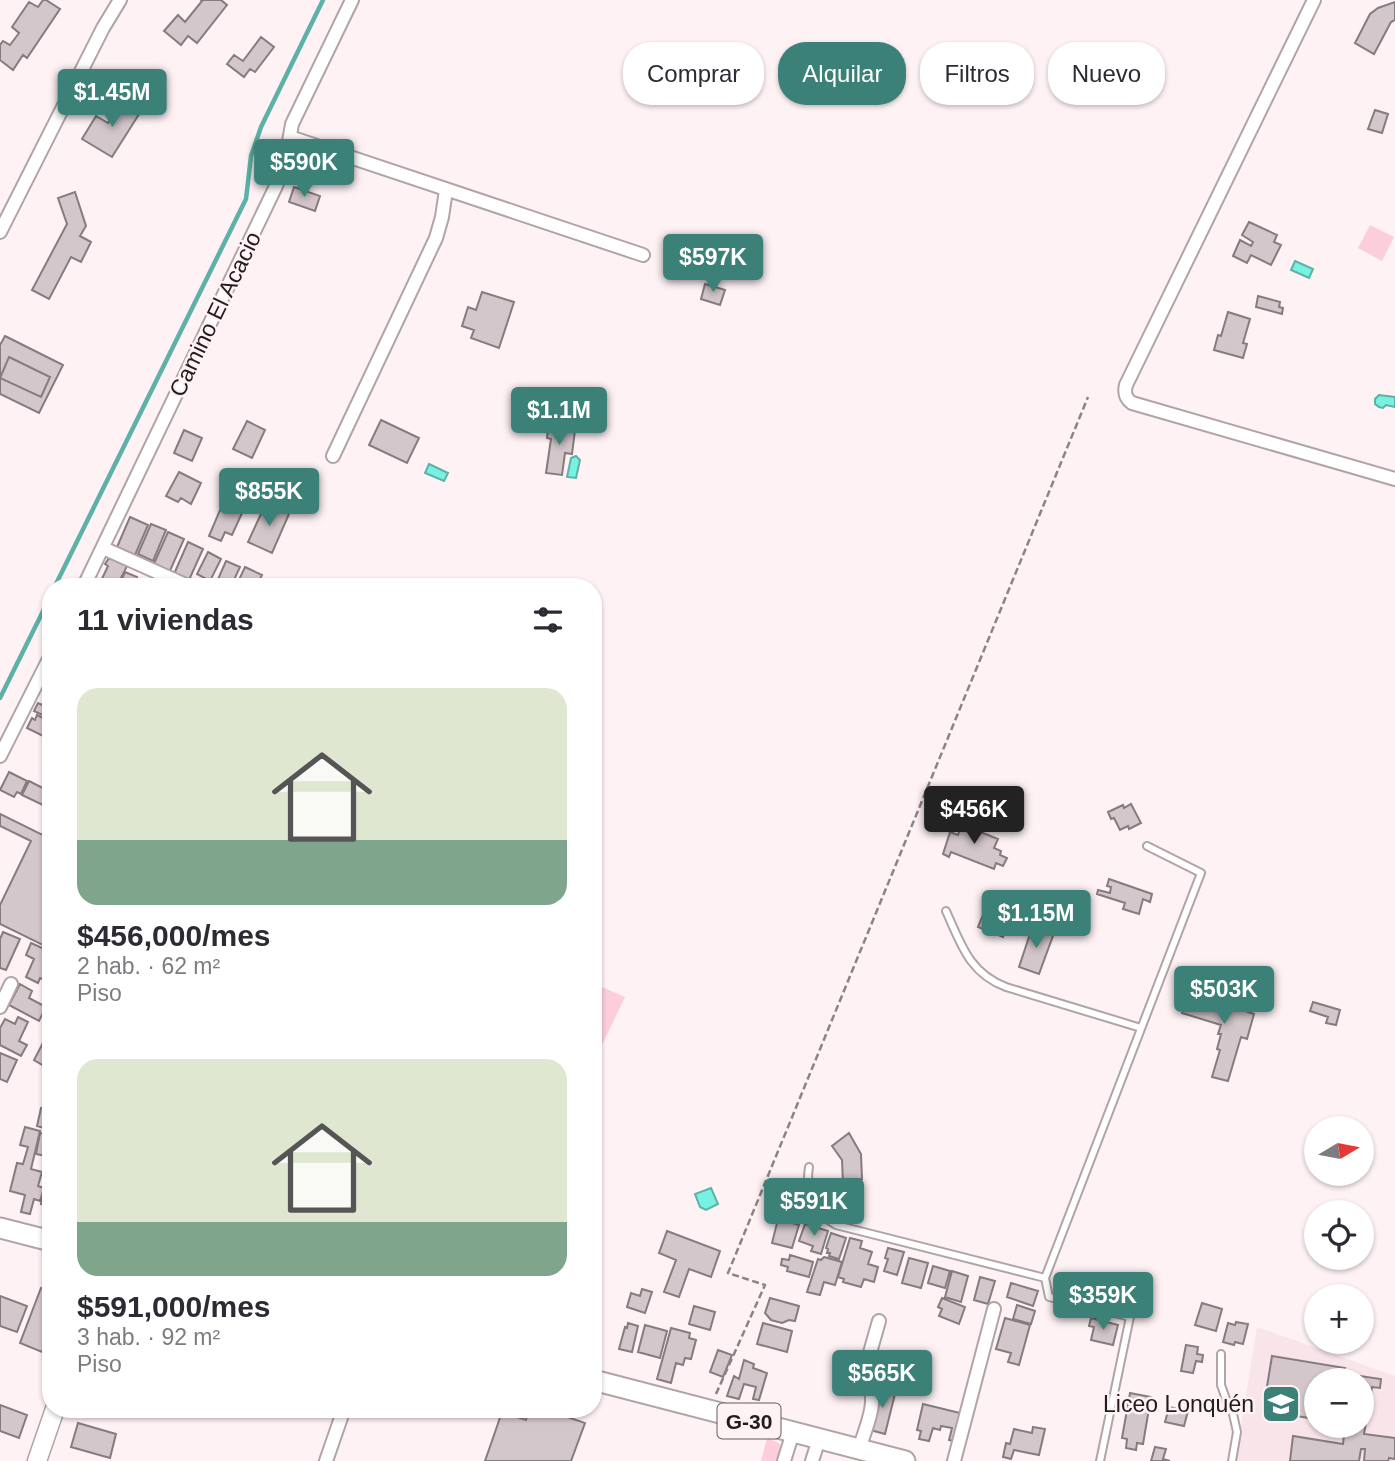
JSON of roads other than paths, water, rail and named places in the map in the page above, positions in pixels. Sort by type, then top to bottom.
[{"type":"main road","points":[[0,1228],[42,1239]]},
{"type":"main road","name":"G-30","points":[[602,1382],[905,1461]]},
{"type":"street","points":[[0,232],[103,28],[120,0]]},
{"type":"street","name":"Camino El Acacio","points":[[88,578],[276,186],[287,153],[292,124],[352,0]]},
{"type":"street","points":[[1314,0],[1126,386],[1125,396],[1132,402],[1395,479]]},
{"type":"street","points":[[290,137],[643,255]]},
{"type":"street","points":[[334,456],[436,238],[446,191]]},
{"type":"street","points":[[103,548],[170,578]]},
{"type":"street","points":[[0,756],[42,673]]},
{"type":"street","points":[[0,1007],[11,984]]},
{"type":"street","points":[[954,1461],[994,1309]]},
{"type":"street","points":[[859,1450],[872,1403],[866,1378],[866,1363],[879,1321]]},
{"type":"street","points":[[37,1461],[52,1418]]},
{"type":"street","points":[[326,1461],[341,1418]]},
{"type":"street","points":[[784,1461],[793,1432]]},
{"type":"street","points":[[812,1461],[819,1439]]},
{"type":"lane","points":[[1100,1461],[1130,1317],[1049,1297],[1045,1278],[1201,873],[1147,846]]},
{"type":"lane","points":[[946,911],[972,964],[988,979],[1006,987],[1141,1028]]},
{"type":"lane","points":[[809,1167],[810,1196],[820,1213],[836,1225],[1045,1278]]},
{"type":"lane","points":[[1221,1354],[1221,1385],[1237,1432],[1233,1461]]},
{"type":"waterway","points":[[59,578],[246,199],[251,156],[261,127],[323,0]]},
{"type":"waterway","points":[[0,698],[42,613]]},
{"type":"place","name":"Liceo Lonquén","points":[[1281,1404]]}]
